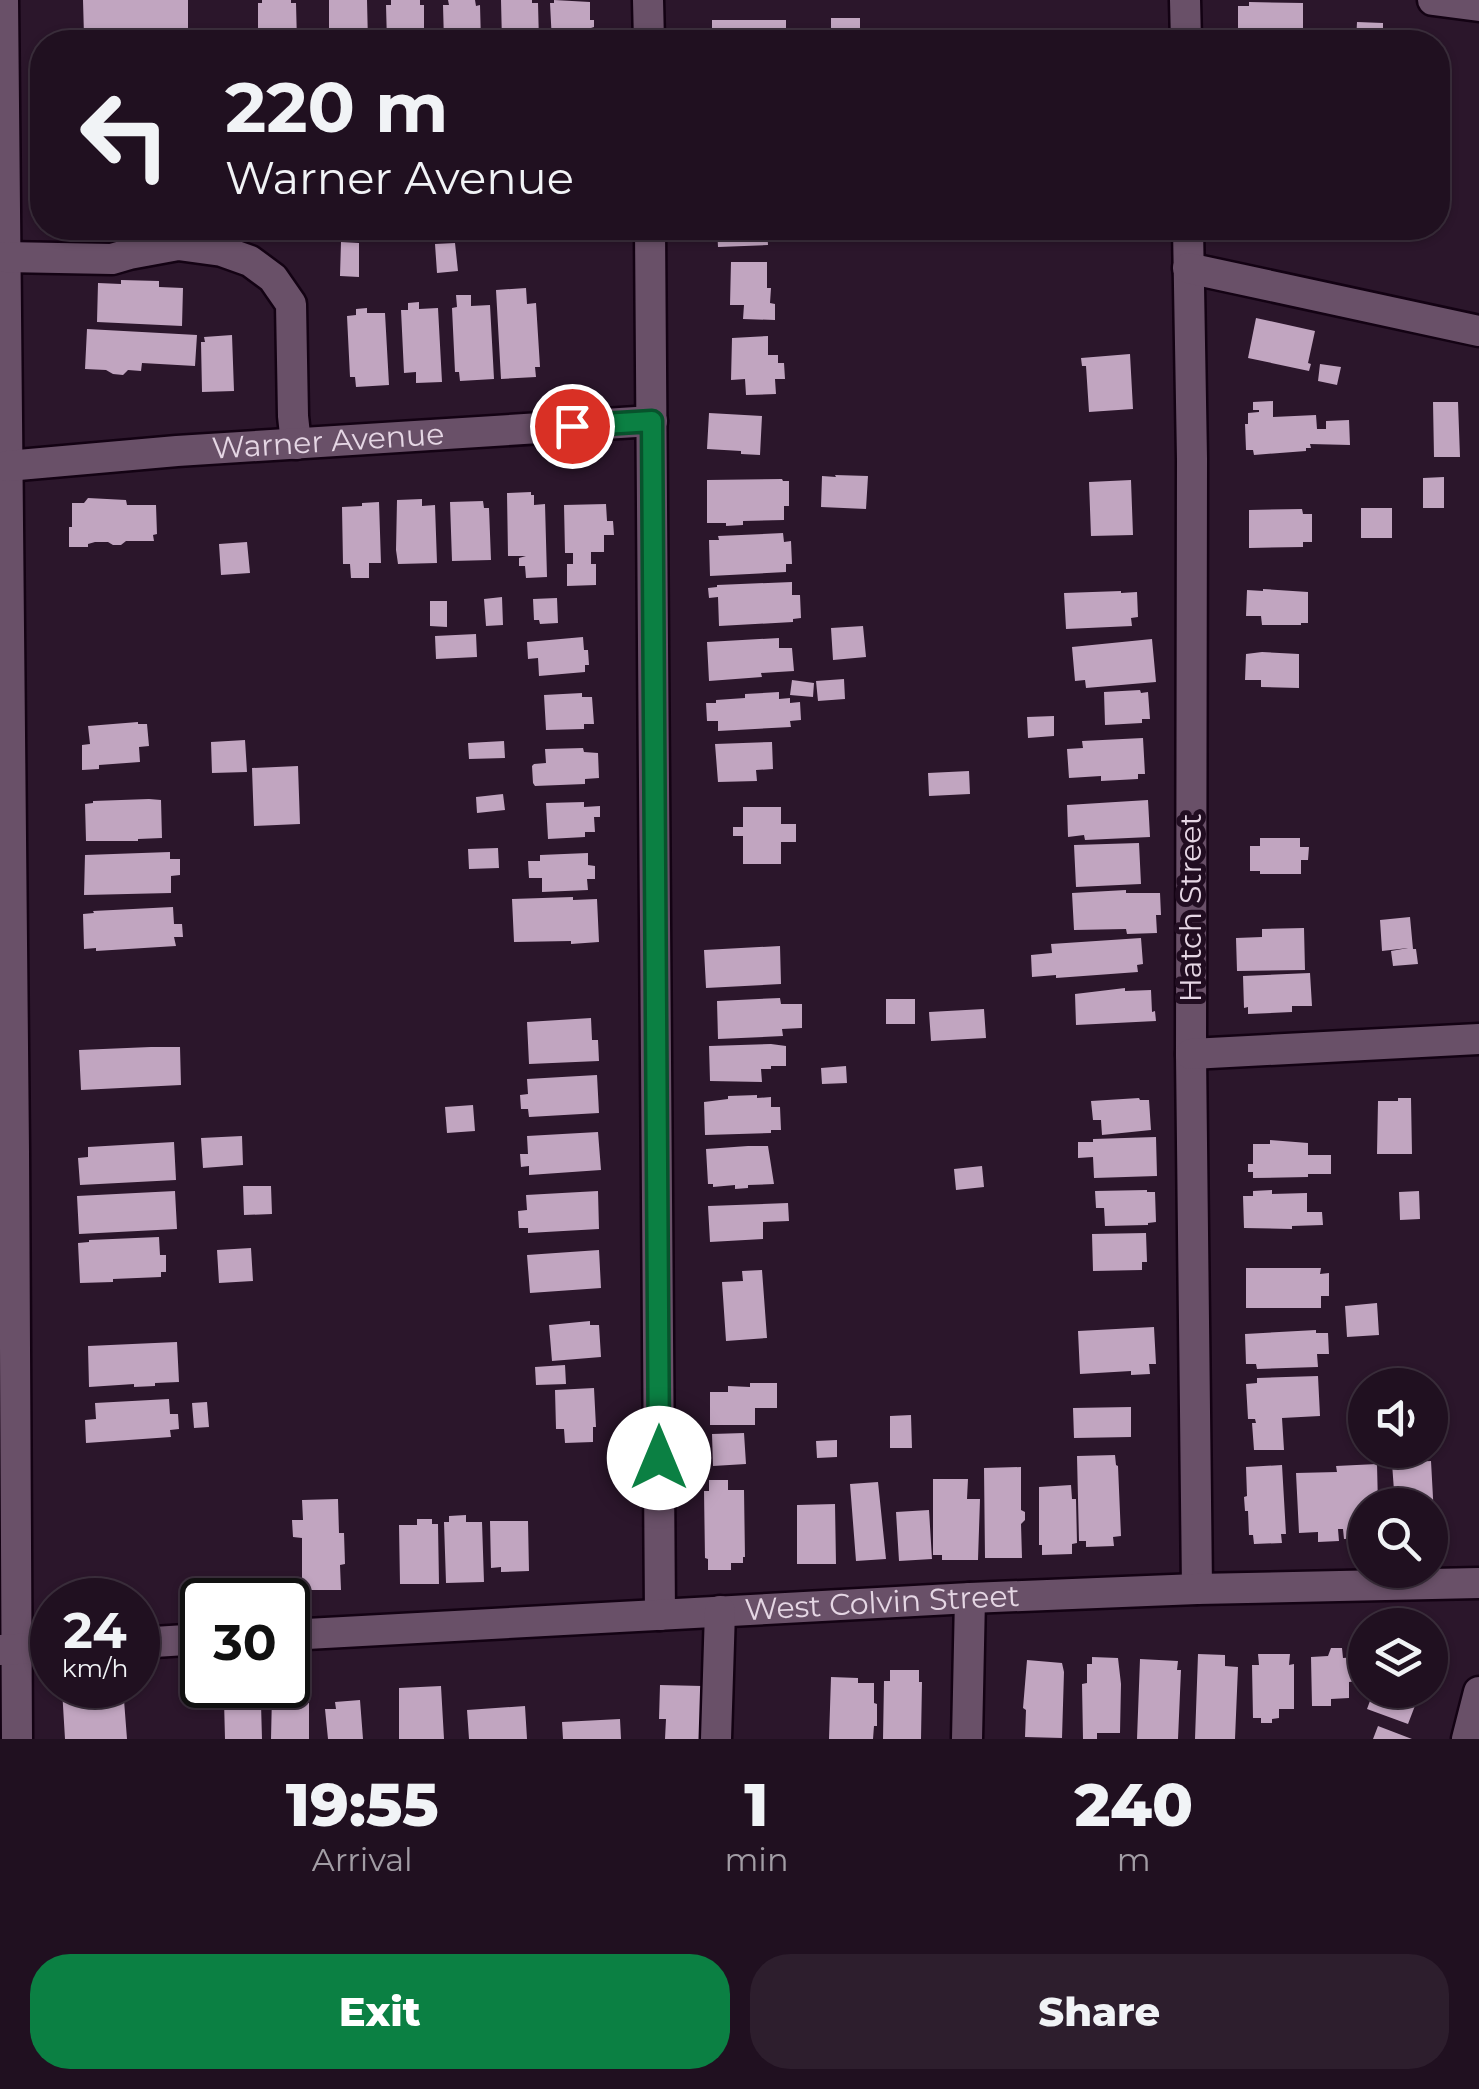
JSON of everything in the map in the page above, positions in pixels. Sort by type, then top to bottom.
[{"type":"street","points":[[2,0],[3,387],[7,466],[8,1650],[17,1739]]},
{"type":"street","points":[[648,0],[649,30]]},
{"type":"street","points":[[1185,0],[1186,30]]},
{"type":"street","points":[[1434,0],[1479,6]]},
{"type":"street","points":[[650,240],[660,1614]]},
{"type":"street","name":"Hatch Street","points":[[1188,240],[1192,458],[1191,1054],[1198,1588]]},
{"type":"street","points":[[5,257],[112,259],[178,245],[222,251],[250,262],[273,278],[291,304],[296,444]]},
{"type":"street","points":[[1188,268],[1479,331]]},
{"type":"street","name":"Warner Avenue","points":[[7,466],[158,452],[652,421]]},
{"type":"street","points":[[1191,1054],[1479,1039]]},
{"type":"street","name":"West Colvin Street","points":[[310,1634],[1198,1588],[1479,1583]]},
{"type":"street","points":[[967,1739],[970,1598]]},
{"type":"street","points":[[716,1739],[720,1611]]},
{"type":"street","points":[[1467,1739],[1479,1692]]},
{"type":"building","points":[[83,0],[188,0],[188,30],[84,30]]},
{"type":"building","points":[[329,0],[367,0],[368,30],[329,30]]},
{"type":"building","points":[[391,0],[420,0],[420,5],[424,5],[424,30],[387,30],[386,5],[391,5]]},
{"type":"building","points":[[448,0],[475,0],[476,6],[480,5],[481,30],[444,30],[443,5],[449,5]]},
{"type":"building","points":[[501,0],[538,3],[539,30],[502,30]]},
{"type":"building","points":[[590,2],[594,27],[551,30],[550,3]]},
{"type":"building","points":[[1249,2],[1303,3],[1303,30],[1238,30],[1238,6],[1249,6]]},
{"type":"building","points":[[258,3],[296,3],[297,30],[258,30]]},
{"type":"building","points":[[831,18],[860,18],[860,30],[831,30]]},
{"type":"building","points":[[712,20],[786,20],[786,30],[712,30]]},
{"type":"building","points":[[1357,22],[1383,23],[1383,30],[1357,30]]},
{"type":"building","points":[[718,240],[768,240],[768,245],[718,247]]},
{"type":"building","points":[[341,242],[359,243],[359,277],[340,276]]},
{"type":"building","points":[[455,243],[458,271],[437,273],[435,244]]},
{"type":"building","points":[[731,262],[767,262],[767,288],[771,288],[770,303],[775,304],[775,320],[743,319],[744,305],[730,305]]},
{"type":"building","points":[[121,280],[159,281],[159,287],[183,288],[182,326],[97,322],[98,283],[121,284]]},
{"type":"building","points":[[526,288],[527,304],[536,303],[540,367],[535,367],[536,377],[501,379],[496,290]]},
{"type":"building","points":[[456,295],[471,295],[471,306],[490,305],[494,379],[460,381],[459,372],[455,372],[452,308],[457,307]]},
{"type":"building","points":[[419,302],[419,309],[438,308],[442,382],[416,383],[416,372],[404,373],[401,310],[408,310],[408,303]]},
{"type":"building","points":[[367,308],[367,313],[385,313],[389,385],[356,387],[355,377],[350,377],[347,316],[356,315],[356,309]]},
{"type":"building","points":[[1256,318],[1315,331],[1309,371],[1248,358]]},
{"type":"building","points":[[87,329],[197,335],[195,366],[142,363],[141,371],[128,370],[123,375],[85,369]]},
{"type":"building","points":[[232,335],[234,391],[202,392],[201,342],[205,342],[204,337]]},
{"type":"building","points":[[768,336],[768,355],[778,355],[778,363],[784,363],[785,379],[775,379],[776,394],[746,395],[745,379],[731,380],[732,338]]},
{"type":"building","points":[[1130,354],[1133,409],[1089,412],[1086,366],[1082,366],[1081,358]]},
{"type":"building","points":[[1320,364],[1341,367],[1337,385],[1318,381]]},
{"type":"building","points":[[1273,401],[1273,417],[1316,415],[1317,429],[1326,429],[1326,421],[1349,420],[1350,445],[1310,444],[1306,451],[1254,455],[1253,450],[1246,450],[1248,413],[1259,412],[1253,410],[1253,402]]},
{"type":"building","points":[[1433,402],[1458,402],[1460,457],[1434,457]]},
{"type":"building","points":[[709,413],[762,416],[760,455],[707,449]]},
{"type":"building","points":[[822,476],[868,476],[866,509],[821,507]]},
{"type":"building","points":[[1444,477],[1444,508],[1423,508],[1423,478]]},
{"type":"building","points":[[707,480],[789,481],[789,506],[784,506],[784,520],[743,521],[743,525],[726,526],[707,523]]},
{"type":"building","points":[[1131,480],[1133,535],[1091,536],[1089,482]]},
{"type":"building","points":[[531,492],[534,505],[545,504],[547,577],[526,578],[525,566],[519,566],[519,558],[526,556],[508,556],[507,493]]},
{"type":"building","points":[[88,498],[156,505],[154,541],[126,541],[121,545],[95,542],[88,547],[69,547],[72,503],[84,503]]},
{"type":"building","points":[[422,499],[422,506],[435,505],[437,563],[398,564],[397,500]]},
{"type":"building","points":[[483,501],[484,508],[489,508],[491,560],[452,561],[450,502]]},
{"type":"building","points":[[379,502],[381,563],[369,563],[369,578],[351,578],[350,564],[343,564],[342,507]]},
{"type":"building","points":[[606,504],[607,521],[613,521],[614,535],[604,535],[604,552],[591,552],[591,564],[596,564],[596,585],[567,586],[567,564],[573,564],[573,553],[565,553],[564,505]]},
{"type":"building","points":[[1361,508],[1392,508],[1392,538],[1361,538]]},
{"type":"building","points":[[1302,509],[1303,514],[1312,514],[1312,542],[1303,542],[1303,547],[1249,548],[1249,510]]},
{"type":"building","points":[[783,533],[784,542],[791,541],[792,564],[786,564],[786,572],[710,576],[709,540],[719,540],[718,536]]},
{"type":"building","points":[[247,542],[250,573],[221,575],[219,544]]},
{"type":"building","points":[[792,582],[792,595],[800,595],[801,618],[793,622],[719,626],[718,597],[709,598],[708,588]]},
{"type":"building","points":[[1247,590],[1308,592],[1308,623],[1262,625],[1261,616],[1246,616]]},
{"type":"building","points":[[1137,592],[1138,617],[1131,618],[1132,626],[1066,629],[1064,593]]},
{"type":"building","points":[[502,597],[503,625],[486,626],[484,599]]},
{"type":"building","points":[[557,598],[558,623],[540,624],[534,620],[533,599]]},
{"type":"building","points":[[430,601],[447,601],[447,627],[430,626]]},
{"type":"building","points":[[863,626],[866,657],[833,660],[831,628]]},
{"type":"building","points":[[476,634],[477,657],[436,659],[435,636]]},
{"type":"building","points":[[583,637],[589,665],[585,665],[585,672],[539,676],[538,658],[528,659],[527,642]]},
{"type":"building","points":[[779,638],[779,648],[792,648],[794,671],[709,681],[707,642]]},
{"type":"building","points":[[1152,639],[1156,682],[1086,688],[1085,680],[1075,681],[1072,647]]},
{"type":"building","points":[[1246,654],[1299,654],[1299,688],[1261,687],[1261,680],[1245,680]]},
{"type":"building","points":[[844,679],[845,699],[818,701],[816,681]]},
{"type":"building","points":[[792,680],[814,683],[813,697],[790,695]]},
{"type":"building","points":[[779,692],[779,699],[800,702],[801,720],[790,721],[791,727],[718,731],[718,721],[707,721],[706,703],[745,698],[745,694]]},
{"type":"building","points":[[1104,692],[1148,692],[1150,719],[1105,725]]},
{"type":"building","points":[[582,693],[582,697],[592,697],[594,724],[584,724],[584,729],[546,730],[544,695]]},
{"type":"building","points":[[1054,716],[1054,736],[1028,738],[1027,717]]},
{"type":"building","points":[[147,724],[149,746],[139,747],[140,762],[82,770],[82,745],[90,744],[88,726]]},
{"type":"building","points":[[1143,738],[1145,774],[1138,774],[1138,779],[1069,778],[1067,749],[1083,748],[1082,741]]},
{"type":"building","points":[[245,740],[247,772],[212,773],[211,742]]},
{"type":"building","points":[[504,741],[505,758],[469,759],[468,743]]},
{"type":"building","points":[[772,742],[773,769],[756,770],[757,781],[718,782],[715,744]]},
{"type":"building","points":[[583,748],[584,752],[598,753],[599,778],[585,779],[585,784],[535,786],[532,766],[546,763],[545,749]]},
{"type":"building","points":[[298,766],[300,824],[254,826],[252,768]]},
{"type":"building","points":[[969,771],[970,794],[929,796],[928,773]]},
{"type":"building","points":[[503,794],[505,810],[477,813],[476,797]]},
{"type":"building","points":[[161,800],[162,838],[86,841],[85,804]]},
{"type":"building","points":[[1148,800],[1150,837],[1068,837],[1067,805]]},
{"type":"building","points":[[584,802],[584,807],[600,806],[600,817],[594,817],[595,832],[585,832],[585,837],[548,839],[546,803]]},
{"type":"building","points":[[743,807],[781,807],[781,824],[796,824],[796,842],[781,842],[781,864],[743,864],[743,836],[733,836],[733,827],[743,827]]},
{"type":"building","points":[[1260,838],[1300,838],[1300,847],[1309,847],[1308,860],[1301,860],[1301,874],[1250,871],[1250,846],[1260,846]]},
{"type":"building","points":[[1139,843],[1141,884],[1076,887],[1074,845]]},
{"type":"building","points":[[498,848],[499,868],[469,869],[468,849]]},
{"type":"building","points":[[170,852],[170,859],[180,859],[180,875],[171,876],[171,893],[84,895],[85,855]]},
{"type":"building","points":[[588,853],[588,865],[595,866],[595,879],[587,879],[588,890],[542,892],[542,878],[529,878],[528,861],[540,861],[540,855]]},
{"type":"building","points":[[1072,893],[1160,893],[1157,933],[1074,930]]},
{"type":"building","points":[[512,899],[597,899],[599,942],[514,942]]},
{"type":"building","points":[[173,907],[174,924],[182,924],[183,937],[174,937],[176,946],[84,949],[83,914]]},
{"type":"building","points":[[1410,917],[1418,964],[1393,966],[1391,951],[1408,948],[1382,951],[1380,920]]},
{"type":"building","points":[[1304,928],[1305,970],[1237,971],[1236,938],[1262,937],[1262,929]]},
{"type":"building","points":[[1141,938],[1143,964],[1137,965],[1138,972],[1032,977],[1031,955],[1052,953],[1051,944]]},
{"type":"building","points":[[780,946],[781,984],[706,988],[704,950]]},
{"type":"building","points":[[1310,973],[1312,1006],[1292,1006],[1292,1012],[1248,1014],[1248,1007],[1244,1008],[1243,976]]},
{"type":"building","points":[[1125,988],[1151,990],[1156,1021],[1076,1025],[1075,994]]},
{"type":"building","points":[[780,998],[781,1004],[802,1004],[802,1028],[782,1029],[783,1036],[718,1039],[717,1001]]},
{"type":"building","points":[[886,999],[915,999],[915,1024],[886,1024]]},
{"type":"building","points":[[984,1009],[986,1038],[931,1041],[929,1012]]},
{"type":"building","points":[[591,1018],[592,1040],[598,1040],[599,1061],[529,1064],[527,1022]]},
{"type":"building","points":[[709,1046],[786,1046],[786,1066],[761,1069],[762,1082],[710,1081]]},
{"type":"building","points":[[180,1047],[181,1085],[81,1090],[79,1050]]},
{"type":"building","points":[[846,1066],[847,1083],[822,1084],[821,1068]]},
{"type":"building","points":[[597,1075],[599,1113],[529,1117],[528,1109],[521,1109],[520,1095],[528,1094],[527,1079]]},
{"type":"building","points":[[757,1095],[771,1097],[771,1107],[780,1107],[781,1130],[705,1135],[704,1102]]},
{"type":"building","points":[[1411,1098],[1412,1154],[1377,1154],[1378,1101]]},
{"type":"building","points":[[1149,1100],[1151,1130],[1102,1135],[1101,1120],[1093,1120],[1091,1101]]},
{"type":"building","points":[[473,1105],[475,1131],[447,1133],[445,1107]]},
{"type":"building","points":[[598,1132],[601,1170],[529,1175],[529,1166],[521,1167],[520,1154],[528,1154],[527,1136]]},
{"type":"building","points":[[242,1136],[243,1165],[203,1168],[201,1138]]},
{"type":"building","points":[[1156,1137],[1157,1176],[1094,1178],[1093,1157],[1078,1158],[1078,1142]]},
{"type":"building","points":[[1270,1140],[1308,1143],[1308,1155],[1331,1155],[1331,1174],[1253,1178],[1248,1164],[1253,1164],[1253,1144],[1270,1144]]},
{"type":"building","points":[[174,1142],[176,1180],[80,1185],[78,1158],[88,1157],[88,1147]]},
{"type":"building","points":[[768,1146],[774,1184],[735,1189],[735,1185],[708,1184],[706,1149]]},
{"type":"building","points":[[982,1166],[984,1187],[956,1190],[954,1169]]},
{"type":"building","points":[[243,1186],[271,1186],[272,1214],[244,1215]]},
{"type":"building","points":[[1272,1190],[1272,1194],[1307,1193],[1307,1212],[1322,1212],[1323,1225],[1244,1228],[1243,1196]]},
{"type":"building","points":[[175,1191],[177,1229],[79,1234],[77,1196]]},
{"type":"building","points":[[598,1191],[599,1229],[528,1233],[528,1228],[519,1228],[518,1211],[527,1210],[526,1195]]},
{"type":"building","points":[[1095,1191],[1155,1192],[1156,1222],[1105,1226],[1104,1208],[1096,1208]]},
{"type":"building","points":[[1419,1191],[1420,1219],[1400,1220],[1399,1192]]},
{"type":"building","points":[[788,1203],[789,1221],[763,1222],[763,1239],[710,1242],[708,1206]]},
{"type":"building","points":[[1146,1233],[1147,1262],[1142,1262],[1142,1270],[1093,1271],[1092,1234]]},
{"type":"building","points":[[159,1237],[160,1255],[166,1255],[166,1272],[161,1272],[161,1277],[80,1283],[78,1243]]},
{"type":"building","points":[[251,1248],[253,1281],[219,1283],[217,1250]]},
{"type":"building","points":[[599,1250],[601,1288],[530,1293],[527,1255]]},
{"type":"building","points":[[1246,1268],[1321,1268],[1320,1274],[1329,1273],[1329,1296],[1321,1296],[1321,1308],[1246,1308]]},
{"type":"building","points":[[762,1270],[767,1338],[726,1341],[722,1282],[743,1281],[742,1271]]},
{"type":"building","points":[[1377,1303],[1379,1335],[1347,1337],[1345,1306]]},
{"type":"building","points":[[590,1321],[590,1325],[599,1325],[601,1357],[552,1361],[549,1325]]},
{"type":"building","points":[[1154,1327],[1156,1364],[1149,1364],[1150,1374],[1080,1374],[1078,1331]]},
{"type":"building","points":[[1316,1330],[1328,1333],[1329,1354],[1317,1354],[1318,1367],[1257,1369],[1256,1364],[1246,1364],[1245,1334]]},
{"type":"building","points":[[177,1342],[179,1382],[89,1387],[88,1346]]},
{"type":"building","points":[[565,1365],[566,1384],[536,1385],[535,1367]]},
{"type":"building","points":[[1318,1376],[1320,1416],[1282,1418],[1284,1450],[1254,1450],[1252,1423],[1256,1423],[1255,1419],[1248,1419],[1246,1384],[1257,1383],[1257,1378]]},
{"type":"building","points":[[750,1383],[777,1383],[777,1408],[755,1408],[755,1425],[710,1425],[710,1392],[728,1392],[728,1386],[750,1387]]},
{"type":"building","points":[[594,1388],[593,1442],[565,1443],[564,1429],[556,1429],[555,1390]]},
{"type":"building","points":[[169,1399],[170,1414],[178,1414],[179,1429],[170,1430],[171,1437],[86,1443],[85,1420],[96,1419],[95,1403]]},
{"type":"building","points":[[207,1402],[209,1427],[194,1428],[192,1403]]},
{"type":"building","points":[[1131,1407],[1131,1437],[1074,1438],[1073,1408]]},
{"type":"building","points":[[911,1415],[912,1448],[890,1448],[890,1416]]},
{"type":"building","points":[[744,1433],[746,1464],[713,1466],[712,1434]]},
{"type":"building","points":[[837,1440],[837,1457],[817,1458],[816,1441]]},
{"type":"building","points":[[1115,1455],[1121,1536],[1113,1537],[1114,1546],[1086,1547],[1086,1541],[1079,1541],[1077,1456]]},
{"type":"building","points":[[1282,1465],[1286,1534],[1281,1534],[1282,1543],[1254,1544],[1245,1511],[1246,1467]]},
{"type":"building","points":[[1336,1466],[1377,1468],[1378,1488],[1348,1488],[1348,1539],[1344,1539],[1343,1529],[1338,1529],[1339,1541],[1318,1542],[1318,1532],[1299,1533],[1296,1473],[1337,1472]]},
{"type":"building","points":[[1021,1467],[1021,1510],[1025,1512],[1021,1524],[1022,1558],[985,1558],[984,1468]]},
{"type":"building","points":[[1392,1468],[1431,1468],[1432,1488],[1394,1488]]},
{"type":"building","points":[[933,1479],[968,1479],[967,1499],[980,1499],[978,1560],[942,1560],[942,1555],[933,1555]]},
{"type":"building","points":[[709,1480],[728,1480],[728,1490],[744,1490],[745,1557],[743,1563],[731,1563],[731,1570],[708,1570],[705,1558],[704,1491],[709,1491]]},
{"type":"building","points":[[878,1482],[886,1559],[856,1561],[850,1484]]},
{"type":"building","points":[[1071,1485],[1072,1499],[1076,1499],[1077,1543],[1072,1544],[1072,1554],[1042,1555],[1039,1487]]},
{"type":"building","points":[[338,1499],[339,1533],[344,1533],[341,1590],[310,1590],[310,1578],[302,1578],[302,1538],[293,1537],[292,1520],[303,1520],[302,1500]]},
{"type":"building","points":[[835,1504],[836,1564],[797,1564],[797,1505]]},
{"type":"building","points":[[929,1510],[932,1559],[899,1561],[896,1512]]},
{"type":"building","points":[[466,1515],[466,1522],[482,1522],[484,1582],[446,1583],[444,1522],[449,1522],[449,1516]]},
{"type":"building","points":[[417,1519],[432,1519],[432,1524],[438,1524],[439,1584],[400,1584],[399,1525],[417,1525]]},
{"type":"building","points":[[490,1521],[528,1521],[529,1571],[501,1572],[501,1567],[491,1568]]},
{"type":"building","points":[[1331,1648],[1342,1648],[1343,1658],[1348,1658],[1348,1698],[1331,1699],[1331,1706],[1312,1706],[1311,1657],[1328,1656]]},
{"type":"building","points":[[1198,1654],[1225,1655],[1225,1666],[1238,1667],[1235,1739],[1195,1739]]},
{"type":"building","points":[[1258,1654],[1290,1654],[1289,1665],[1294,1664],[1294,1709],[1279,1709],[1279,1718],[1272,1719],[1272,1723],[1253,1718],[1252,1665],[1259,1665]]},
{"type":"building","points":[[1092,1657],[1118,1658],[1120,1733],[1097,1733],[1097,1739],[1083,1739],[1082,1684],[1087,1683],[1087,1664],[1092,1664]]},
{"type":"building","points":[[1140,1659],[1178,1661],[1178,1739],[1137,1739]]},
{"type":"building","points":[[1027,1660],[1062,1663],[1062,1738],[1025,1737]]},
{"type":"building","points":[[890,1670],[919,1670],[921,1739],[883,1739],[884,1681],[890,1681]]},
{"type":"building","points":[[831,1677],[874,1683],[877,1726],[873,1739],[829,1739]]},
{"type":"building","points":[[660,1685],[702,1686],[704,1739],[665,1739],[666,1719],[659,1719]]},
{"type":"building","points":[[441,1686],[444,1739],[399,1739],[399,1688]]},
{"type":"building","points":[[360,1700],[363,1739],[328,1739],[325,1709],[336,1709],[335,1702]]},
{"type":"building","points":[[525,1706],[527,1739],[469,1739],[467,1710]]},
{"type":"building","points":[[63,1708],[125,1708],[127,1739],[65,1739]]},
{"type":"building","points":[[224,1708],[261,1708],[262,1739],[225,1739]]},
{"type":"building","points":[[272,1708],[309,1708],[309,1739],[271,1739]]},
{"type":"building","points":[[1367,1708],[1414,1708],[1408,1724]]},
{"type":"building","points":[[620,1719],[621,1739],[563,1739],[562,1722]]},
{"type":"building","points":[[1378,1726],[1412,1739],[1373,1739]]},
{"type":"route","points":[[572,426],[652,421],[659,1458]]}]
